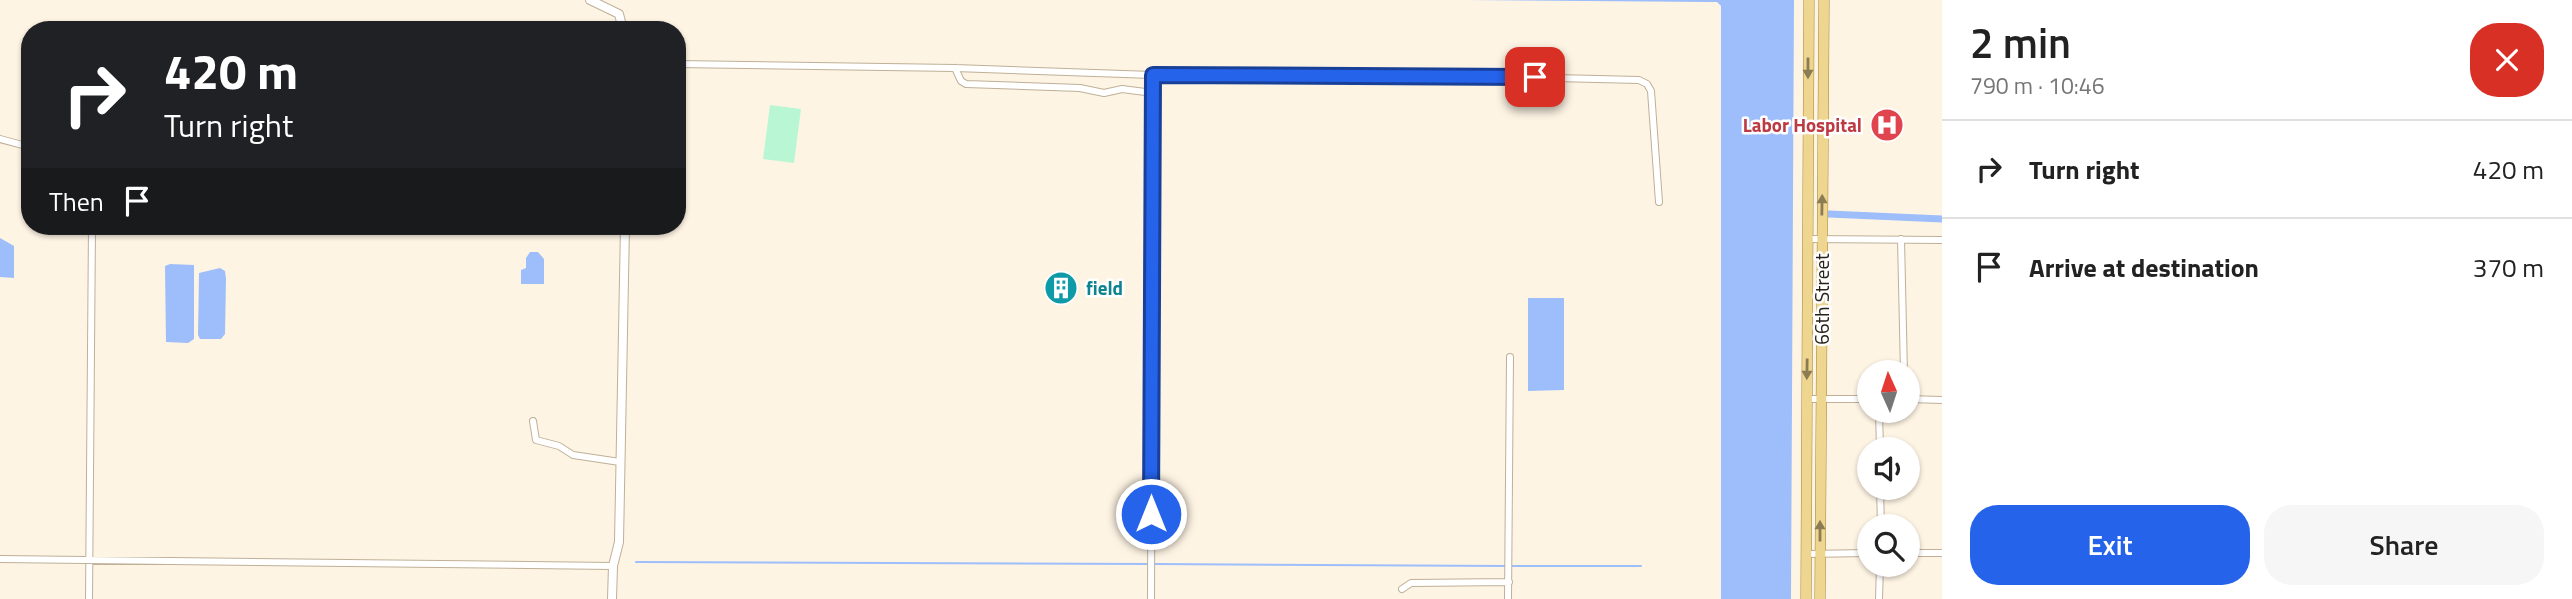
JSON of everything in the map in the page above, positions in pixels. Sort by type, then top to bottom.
[{"type":"main road","name":"66th Street","points":[[1806,599],[1809,0]]},
{"type":"main road","name":"66th Street","points":[[1820,599],[1825,0]]},
{"type":"street","points":[[590,0],[619,14],[621,21]]},
{"type":"street","points":[[686,64],[955,68],[1153,75],[1639,80],[1647,84],[1651,91],[1659,202]]},
{"type":"street","points":[[955,68],[966,84],[1080,88],[1104,93],[1122,89],[1153,93]]},
{"type":"street","points":[[1031,70],[1031,87]]},
{"type":"street","points":[[1151,599],[1153,75]]},
{"type":"street","points":[[0,139],[21,145]]},
{"type":"street","points":[[89,599],[92,235]]},
{"type":"street","points":[[611,599],[613,566],[619,542],[625,235]]},
{"type":"street","points":[[1808,239],[1942,240]]},
{"type":"street","points":[[1900,239],[1904,360]]},
{"type":"street","points":[[1508,599],[1510,357]]},
{"type":"street","points":[[1807,399],[1857,399]]},
{"type":"street","points":[[1920,399],[1942,400]]},
{"type":"street","points":[[533,421],[536,440],[559,446],[573,455],[620,462]]},
{"type":"street","points":[[1806,554],[1857,553]]},
{"type":"street","points":[[1920,553],[1942,553]]},
{"type":"street","points":[[0,559],[613,566]]},
{"type":"street","points":[[1879,599],[1880,577]]},
{"type":"street","points":[[1402,589],[1411,583],[1508,582]]},
{"type":"green space","points":[[770,105],[801,109],[794,163],[763,159]]},
{"type":"water","points":[[1467,0],[1794,0],[1791,599],[1721,599],[1721,6],[1717,2]]},
{"type":"water","points":[[0,238],[14,246],[14,278],[0,277]]},
{"type":"water","points":[[530,252],[538,252],[544,259],[544,284],[521,284],[521,270],[526,268],[526,258]]},
{"type":"water","points":[[194,265],[194,339],[188,343],[166,342],[165,266]]},
{"type":"water","points":[[220,268],[225,271],[226,279],[225,334],[221,339],[200,339],[199,273]]},
{"type":"water","points":[[1528,298],[1564,298],[1564,390],[1528,391]]},
{"type":"waterway","points":[[1829,214],[1942,219]]},
{"type":"waterway","points":[[636,562],[1149,564]]},
{"type":"waterway","points":[[1155,564],[1506,566]]},
{"type":"waterway","points":[[1512,566],[1641,566]]},
{"type":"place","name":"Labor Hospital","points":[[1887,125]]},
{"type":"place","name":"field","points":[[1061,288]]},
{"type":"route","points":[[1151,514],[1153,75],[1535,77]]}]
